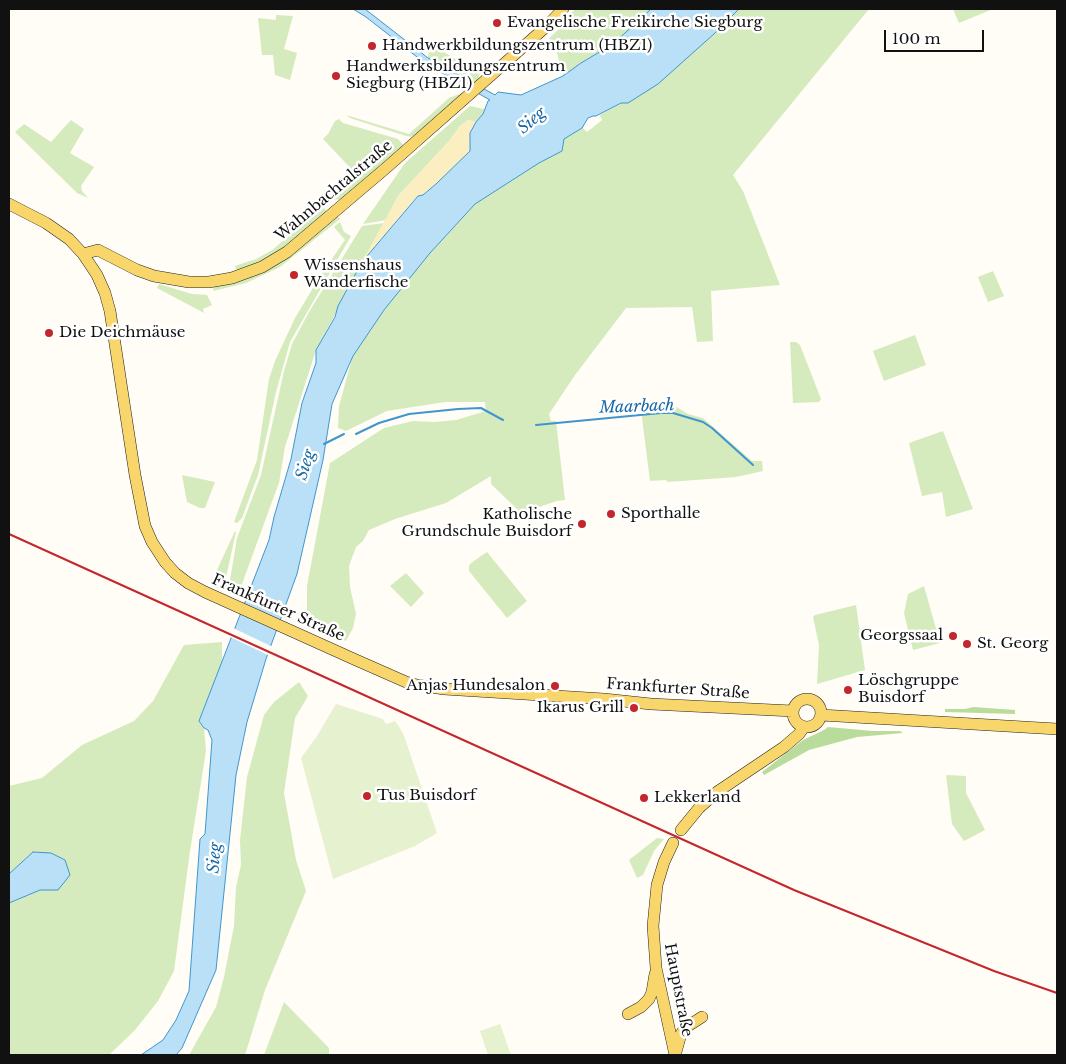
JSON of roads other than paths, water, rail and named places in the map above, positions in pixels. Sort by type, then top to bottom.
[{"type":"main road","name":"Wahnbachtalstraße","points":[[83,254],[98,250],[137,270],[154,276],[189,282],[209,282],[232,278],[262,267],[286,252],[478,88],[548,25],[563,9]]},
{"type":"main road","name":"Frankfurter Straße","points":[[9,204],[62,233],[83,254],[97,275],[110,311],[135,474],[145,526],[152,542],[165,562],[188,582],[406,682],[444,689],[604,699],[651,704],[793,711]]},
{"type":"main road","points":[[810,699],[818,703],[821,715],[813,726],[804,726],[797,723],[793,711],[797,702],[810,699]]},
{"type":"main road","points":[[821,715],[1057,729]]},
{"type":"main road","points":[[681,830],[699,808],[717,792],[784,747],[799,734],[804,726]]},
{"type":"main road","name":"Hauptstraße","points":[[672,843],[657,885],[653,926],[656,968],[675,1055]]},
{"type":"main road","points":[[628,1014],[642,1007],[648,999],[652,992],[656,968]]},
{"type":"main road","points":[[675,1055],[681,1034],[685,1028],[702,1017]]},
{"type":"water","name":"Sieg","points":[[353,9],[365,9],[428,58],[495,95],[498,92],[521,95],[563,76],[613,44],[651,9],[739,9],[658,84],[628,103],[621,103],[588,118],[582,128],[564,139],[562,151],[539,163],[475,204],[430,253],[384,310],[353,356],[332,404],[323,460],[297,574],[266,659],[247,722],[236,775],[216,970],[182,1048],[176,1055],[141,1055],[163,1040],[176,1020],[189,991],[200,839],[205,834],[212,740],[208,730],[199,721],[269,540],[291,459],[302,403],[316,363],[316,350],[335,317],[338,306],[362,262],[418,196],[423,195],[436,184],[470,151],[470,133],[490,100],[426,64]]},
{"type":"water","points":[[33,852],[51,853],[65,860],[70,875],[58,890],[40,890],[9,903],[9,874]]},
{"type":"waterway","name":"Maarbach","points":[[356,434],[379,423],[409,414],[458,409],[481,408],[503,420]]},
{"type":"waterway","name":"Maarbach","points":[[536,425],[673,413],[703,422],[753,465]]},
{"type":"waterway","name":"Maarbach","points":[[324,444],[344,434]]},
{"type":"railway","points":[[9,534],[794,890],[994,971],[1057,993]]},
{"type":"place","name":"Evangelische Freikirche Siegburg","points":[[497,23]]},
{"type":"place","name":"Handwerkbildungszentrum (HBZ1)","points":[[372,46]]},
{"type":"place","name":"Handwerksbildungszentrum Siegburg (HBZ1)","points":[[336,76]]},
{"type":"place","name":"Wissenshaus Wanderfische","points":[[294,275]]},
{"type":"place","name":"Die Deichmäuse","points":[[49,333]]},
{"type":"place","name":"Sporthalle","points":[[611,514]]},
{"type":"place","name":"Katholische Grundschule Buisdorf","points":[[582,524]]},
{"type":"place","name":"Georgssaal","points":[[953,636]]},
{"type":"place","name":"St. Georg","points":[[967,644]]},
{"type":"place","name":"Anjas Hundesalon","points":[[555,686]]},
{"type":"place","name":"Löschgruppe Buisdorf","points":[[848,690]]},
{"type":"place","name":"Ikarus Grill","points":[[634,708]]},
{"type":"place","name":"Tus Buisdorf","points":[[367,796]]},
{"type":"place","name":"Lekkerland","points":[[644,798]]}]
